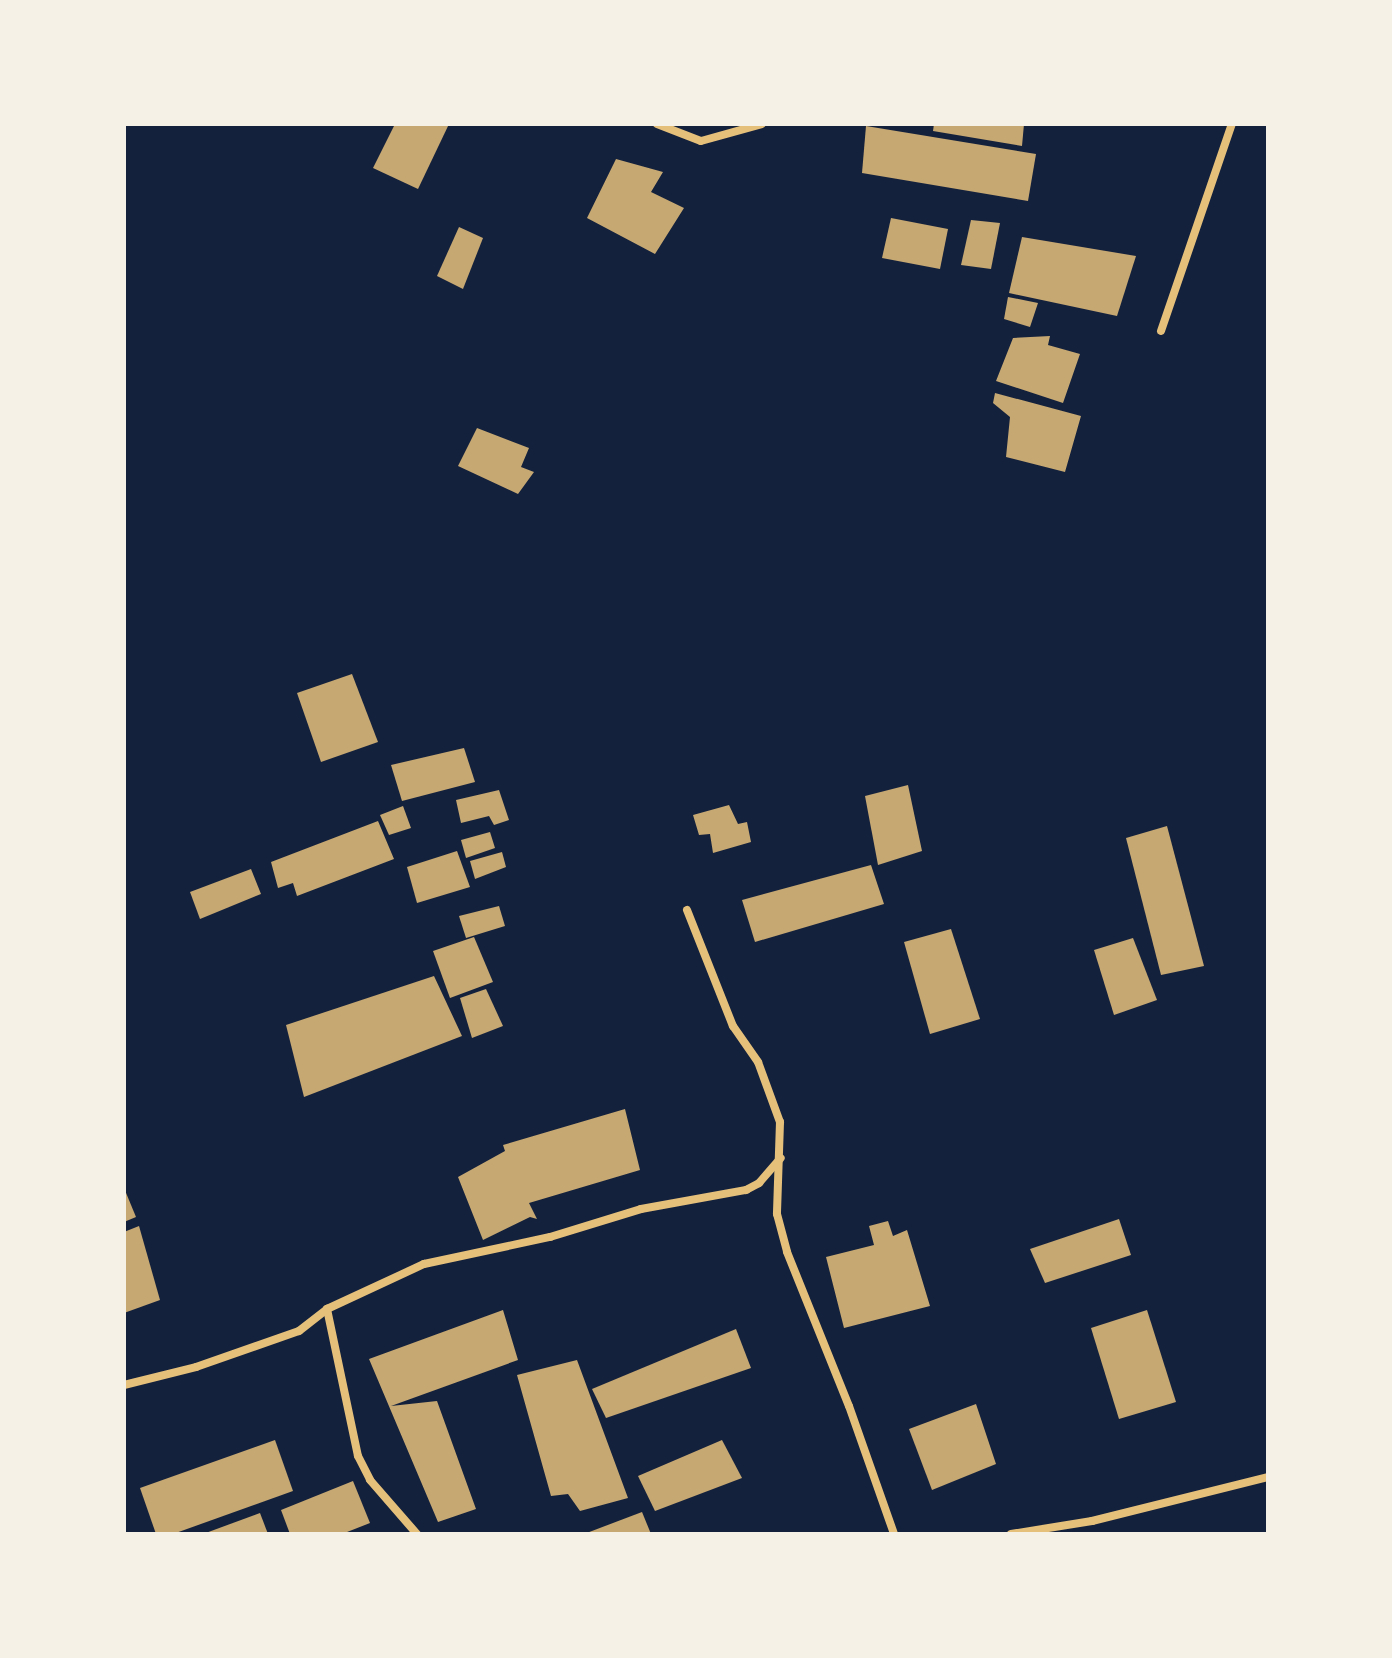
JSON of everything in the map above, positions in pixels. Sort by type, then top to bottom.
[{"type":"street","points":[[657,124],[701,141],[762,124]]},
{"type":"street","points":[[1161,331],[1232,124]]},
{"type":"street","points":[[687,910],[733,1026],[758,1062],[780,1122],[777,1214],[787,1252],[849,1406],[894,1534]]},
{"type":"street","points":[[124,1385],[196,1367],[299,1331],[327,1309],[424,1264],[550,1237],[641,1209],[746,1190],[759,1183],[781,1158]]},
{"type":"street","points":[[327,1309],[358,1456],[370,1480],[417,1534]]},
{"type":"street","points":[[1011,1534],[1092,1521],[1268,1477]]},
{"type":"building","points":[[395,124],[449,124],[418,189],[373,168]]},
{"type":"building","points":[[934,124],[1024,124],[1022,146],[933,131]]},
{"type":"building","points":[[866,126],[1036,154],[1028,201],[862,173]]},
{"type":"building","points":[[616,159],[663,172],[651,192],[684,208],[655,254],[587,218]]},
{"type":"building","points":[[891,218],[948,229],[940,269],[882,258]]},
{"type":"building","points":[[971,220],[1000,223],[991,269],[961,265]]},
{"type":"building","points":[[459,227],[483,238],[463,289],[437,276]]},
{"type":"building","points":[[1022,237],[1136,256],[1117,316],[1009,293]]},
{"type":"building","points":[[1008,297],[1038,303],[1030,327],[1004,319]]},
{"type":"building","points":[[1050,336],[1048,345],[1080,354],[1063,403],[996,381],[1013,338]]},
{"type":"building","points":[[995,393],[1081,416],[1065,472],[1006,457],[1010,417],[993,403]]},
{"type":"building","points":[[477,428],[529,448],[521,467],[534,472],[518,494],[458,466]]},
{"type":"building","points":[[352,674],[378,742],[321,762],[297,693]]},
{"type":"building","points":[[464,748],[475,782],[402,801],[391,765]]},
{"type":"building","points":[[908,785],[922,851],[878,865],[865,796]]},
{"type":"building","points":[[499,790],[509,820],[494,825],[489,816],[461,823],[456,800]]},
{"type":"building","points":[[729,805],[738,824],[747,822],[751,842],[713,853],[710,834],[699,835],[693,815]]},
{"type":"building","points":[[403,806],[411,828],[389,835],[380,815]]},
{"type":"building","points":[[378,821],[394,859],[297,896],[293,883],[278,888],[271,862]]},
{"type":"building","points":[[1167,826],[1204,966],[1161,975],[1126,838]]},
{"type":"building","points":[[490,832],[495,848],[466,858],[461,840]]},
{"type":"building","points":[[457,851],[470,887],[417,903],[407,867]]},
{"type":"building","points":[[502,852],[506,867],[475,879],[470,861]]},
{"type":"building","points":[[871,865],[884,904],[755,942],[742,900]]},
{"type":"building","points":[[251,869],[261,894],[200,919],[190,892]]},
{"type":"building","points":[[499,906],[505,926],[466,938],[459,916]]},
{"type":"building","points":[[951,929],[980,1019],[930,1034],[904,942]]},
{"type":"building","points":[[474,937],[493,982],[450,998],[433,951]]},
{"type":"building","points":[[1133,938],[1157,1000],[1114,1015],[1094,950]]},
{"type":"building","points":[[434,976],[462,1036],[304,1097],[286,1025]]},
{"type":"building","points":[[486,989],[503,1026],[472,1038],[460,998]]},
{"type":"building","points":[[625,1109],[640,1170],[529,1203],[537,1219],[530,1217],[483,1240],[458,1177],[505,1151],[503,1145]]},
{"type":"building","points":[[124,1188],[136,1217],[124,1222]]},
{"type":"building","points":[[1119,1219],[1131,1255],[1045,1283],[1030,1249]]},
{"type":"building","points":[[888,1221],[893,1236],[907,1230],[930,1306],[844,1328],[826,1257],[874,1245],[869,1226]]},
{"type":"building","points":[[139,1226],[160,1300],[124,1313],[124,1232]]},
{"type":"building","points":[[503,1310],[518,1360],[391,1406],[437,1401],[476,1509],[438,1522],[369,1359]]},
{"type":"building","points":[[1147,1310],[1176,1402],[1119,1419],[1091,1328]]},
{"type":"building","points":[[736,1329],[751,1368],[606,1418],[592,1389]]},
{"type":"building","points":[[577,1360],[628,1498],[580,1511],[568,1494],[551,1496],[517,1375]]},
{"type":"building","points":[[976,1404],[996,1464],[932,1490],[909,1429]]},
{"type":"building","points":[[275,1440],[293,1491],[173,1534],[156,1534],[140,1488]]},
{"type":"building","points":[[722,1440],[742,1478],[655,1511],[638,1476]]},
{"type":"building","points":[[353,1481],[370,1523],[342,1534],[290,1534],[281,1510]]},
{"type":"building","points":[[642,1512],[651,1534],[584,1534]]},
{"type":"building","points":[[260,1513],[268,1534],[203,1534]]}]
